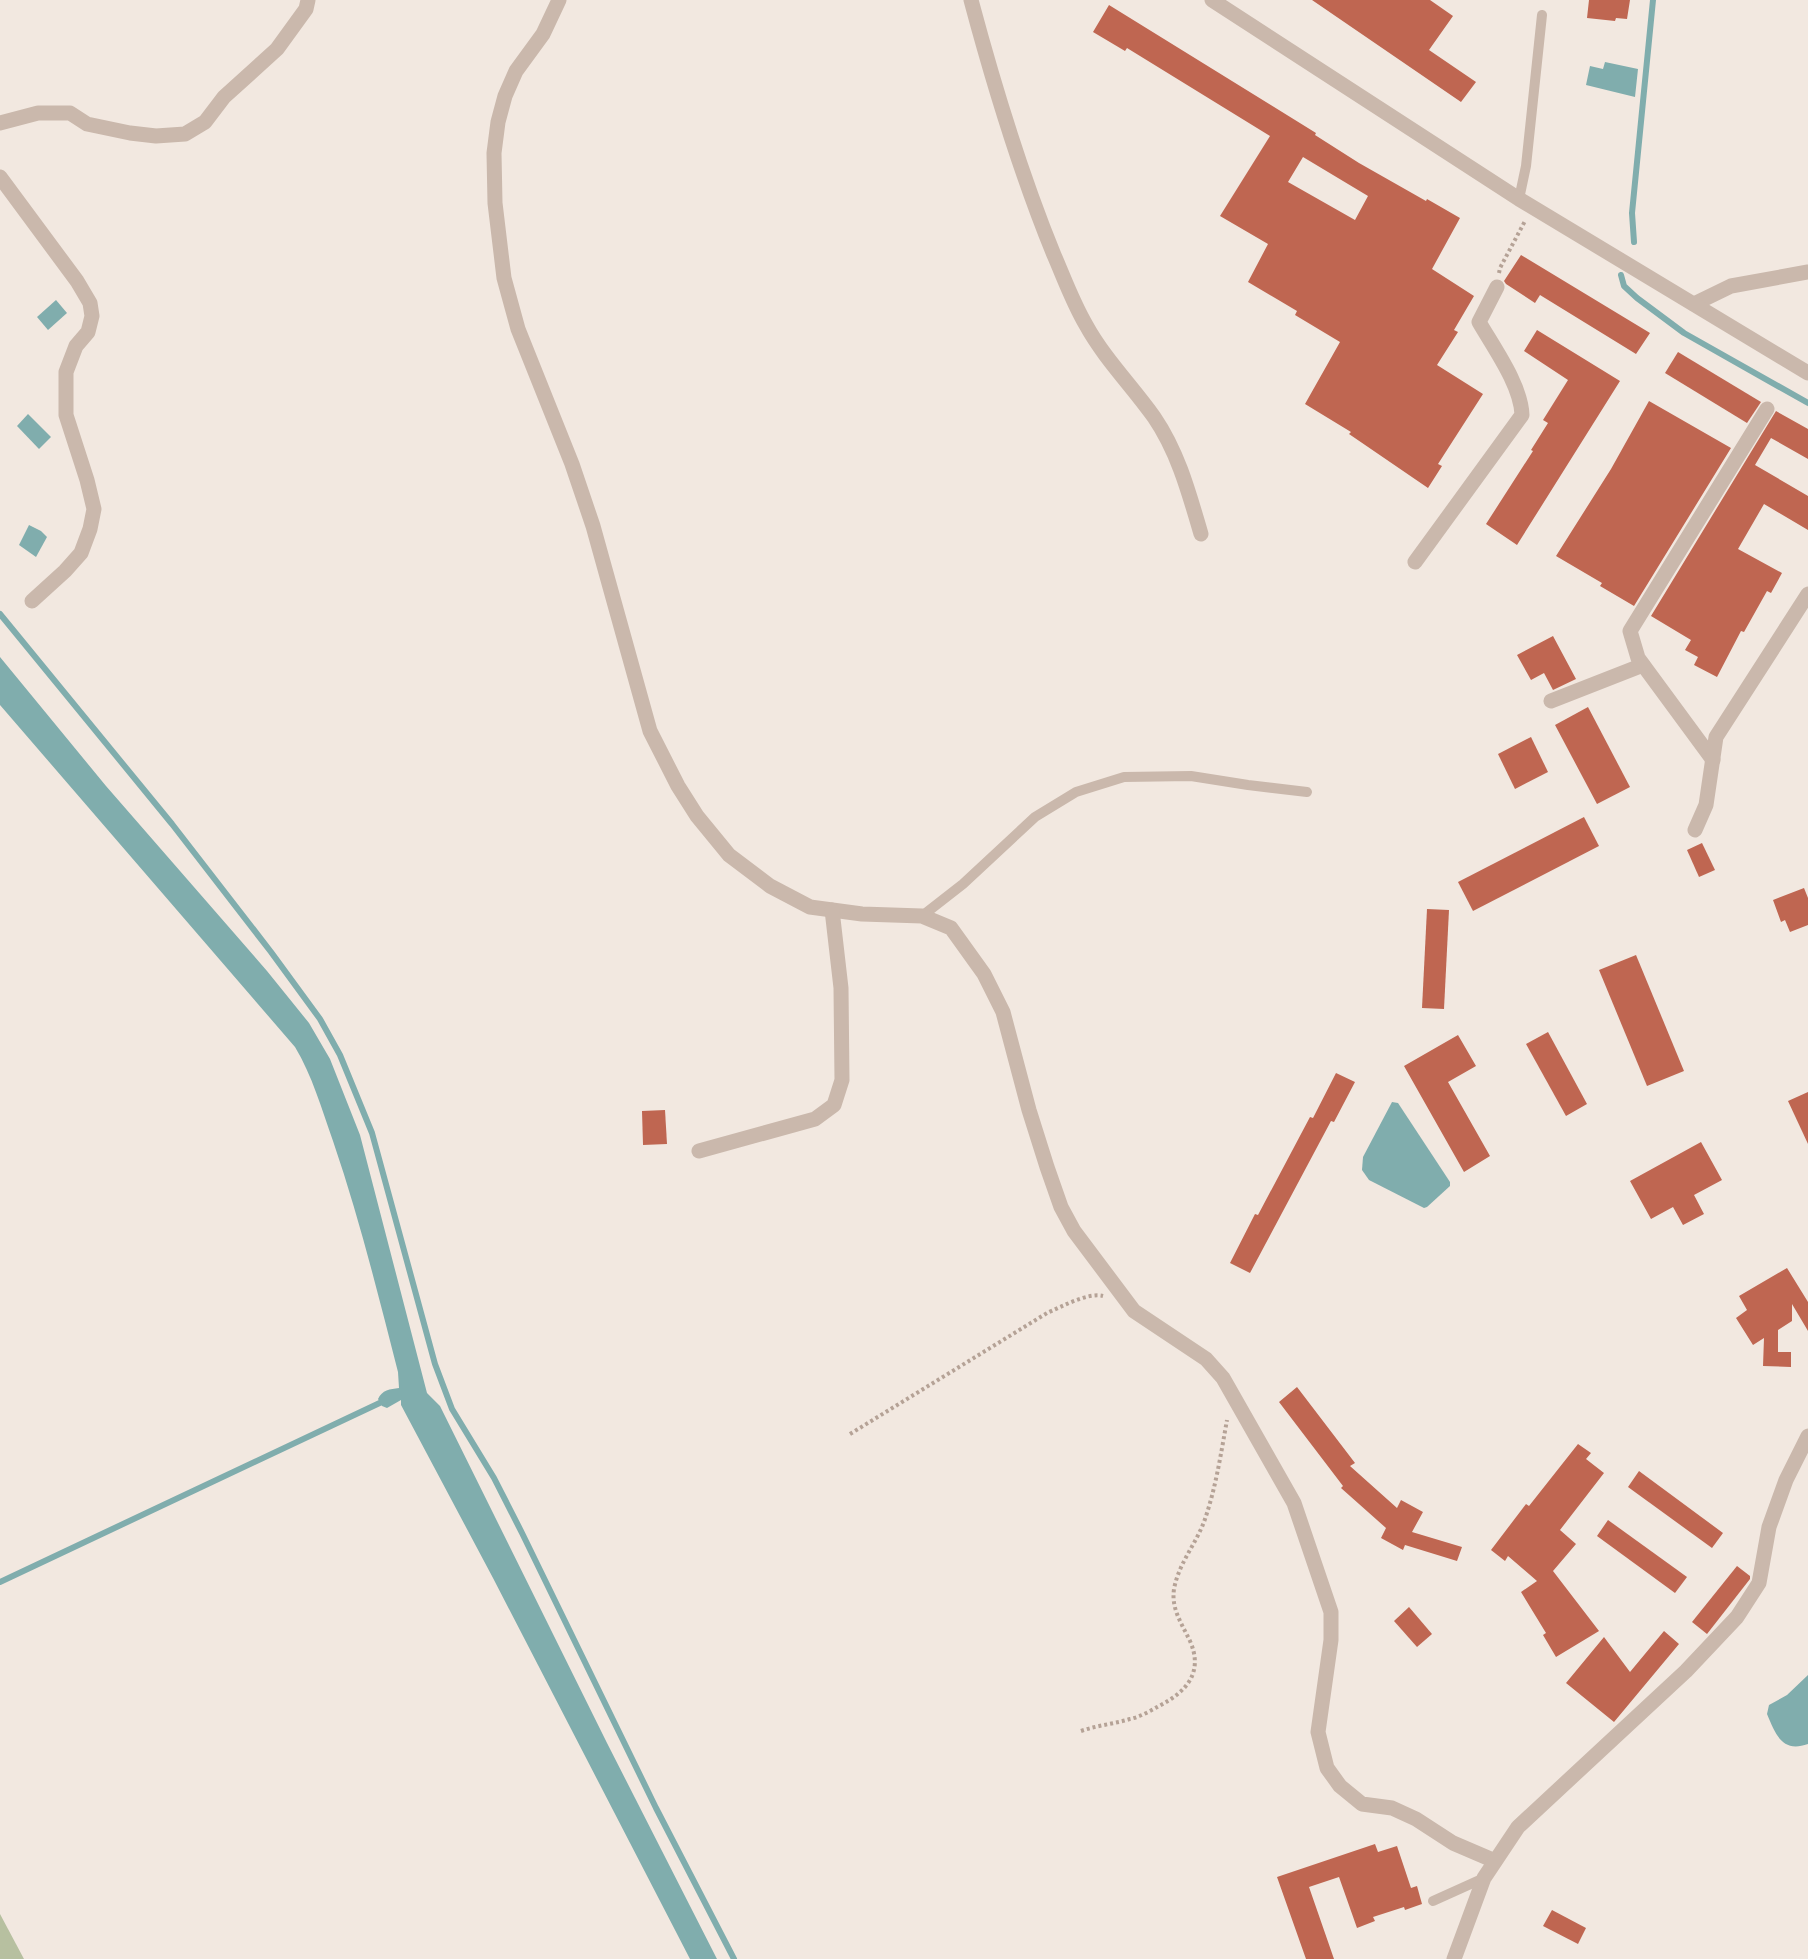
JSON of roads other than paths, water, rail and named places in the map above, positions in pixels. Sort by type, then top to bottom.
[{"type":"street","points":[[0,123],[38,113],[70,113],[87,124],[130,133],[156,136],[185,134],[205,122],[224,97],[277,49],[306,9],[308,0]]},
{"type":"street","points":[[559,0],[543,34],[516,71],[498,122],[494,153],[495,203],[504,279],[518,329],[572,464],[593,526],[650,731],[678,786],[697,816],[729,855],[770,886],[810,907],[862,914],[922,916],[951,928],[984,974],[1004,1012],[1029,1110],[1061,1207],[1074,1231],[1134,1311],[1206,1359],[1223,1378],[1294,1503],[1331,1612],[1330,1640],[1317,1732],[1327,1768],[1340,1786],[1362,1804],[1392,1808],[1416,1819],[1453,1843],[1495,1861]]},
{"type":"street","points":[[971,0],[992,78],[1037,215],[1062,273],[1085,325],[1154,418],[1177,458],[1202,534]]},
{"type":"street","points":[[1212,0],[1526,203],[1808,374]]},
{"type":"street","points":[[0,177],[77,281],[90,303],[92,316],[88,332],[76,346],[66,372],[66,414],[94,509],[90,529],[81,553],[32,601]]},
{"type":"street","points":[[1694,304],[1731,286],[1808,272]]},
{"type":"street","points":[[1414,562],[1522,415],[1522,404],[1508,373],[1479,322],[1497,287]]},
{"type":"street","points":[[1713,760],[1638,658],[1630,631],[1767,409]]},
{"type":"street","points":[[1695,830],[1706,805],[1716,737],[1808,594]]},
{"type":"street","points":[[1551,701],[1643,665]]},
{"type":"street","points":[[699,1151],[815,1119],[834,1105],[843,1080],[842,988],[832,910]]},
{"type":"street","points":[[1454,1959],[1484,1878],[1518,1827],[1686,1671],[1737,1617],[1759,1583],[1768,1527],[1786,1480],[1808,1437]]},
{"type":"lane","points":[[1526,203],[1526,166],[1542,15]]},
{"type":"lane","points":[[922,916],[963,884],[1035,818],[1076,792],[1124,777],[1191,776],[1307,792]]},
{"type":"lane","points":[[1433,1901],[1484,1878]]},
{"type":"water","points":[[1605,62],[1638,69],[1635,97],[1586,85],[1590,66],[1603,69]]},
{"type":"water","points":[[56,300],[67,313],[48,330],[37,317]]},
{"type":"water","points":[[28,414],[51,437],[39,449],[17,426]]},
{"type":"water","points":[[29,525],[47,537],[36,557],[19,545]]},
{"type":"water","points":[[0,657],[106,786],[267,971],[309,1023],[330,1059],[360,1135],[427,1393],[440,1406],[717,1959],[690,1959],[401,1405],[401,1400],[387,1408],[382,1406],[378,1399],[384,1392],[399,1388],[398,1372],[351,1198],[321,1105],[295,1047],[0,705]]},
{"type":"water","points":[[1392,1102],[1398,1103],[1450,1182],[1450,1186],[1424,1208],[1369,1180],[1362,1170],[1363,1157]]},
{"type":"water","points":[[1808,1675],[1808,1744],[1792,1746],[1786,1744],[1777,1735],[1767,1714],[1769,1705],[1787,1695]]},
{"type":"waterway","points":[[1634,242],[1632,213],[1653,0]]},
{"type":"waterway","points":[[1621,275],[1624,286],[1637,298],[1684,333],[1808,403]]},
{"type":"waterway","points":[[0,614],[172,824],[271,952],[320,1019],[340,1055],[372,1133],[435,1364],[452,1409],[494,1478],[656,1808],[734,1959]]},
{"type":"waterway","points":[[0,1582],[386,1400]]}]
